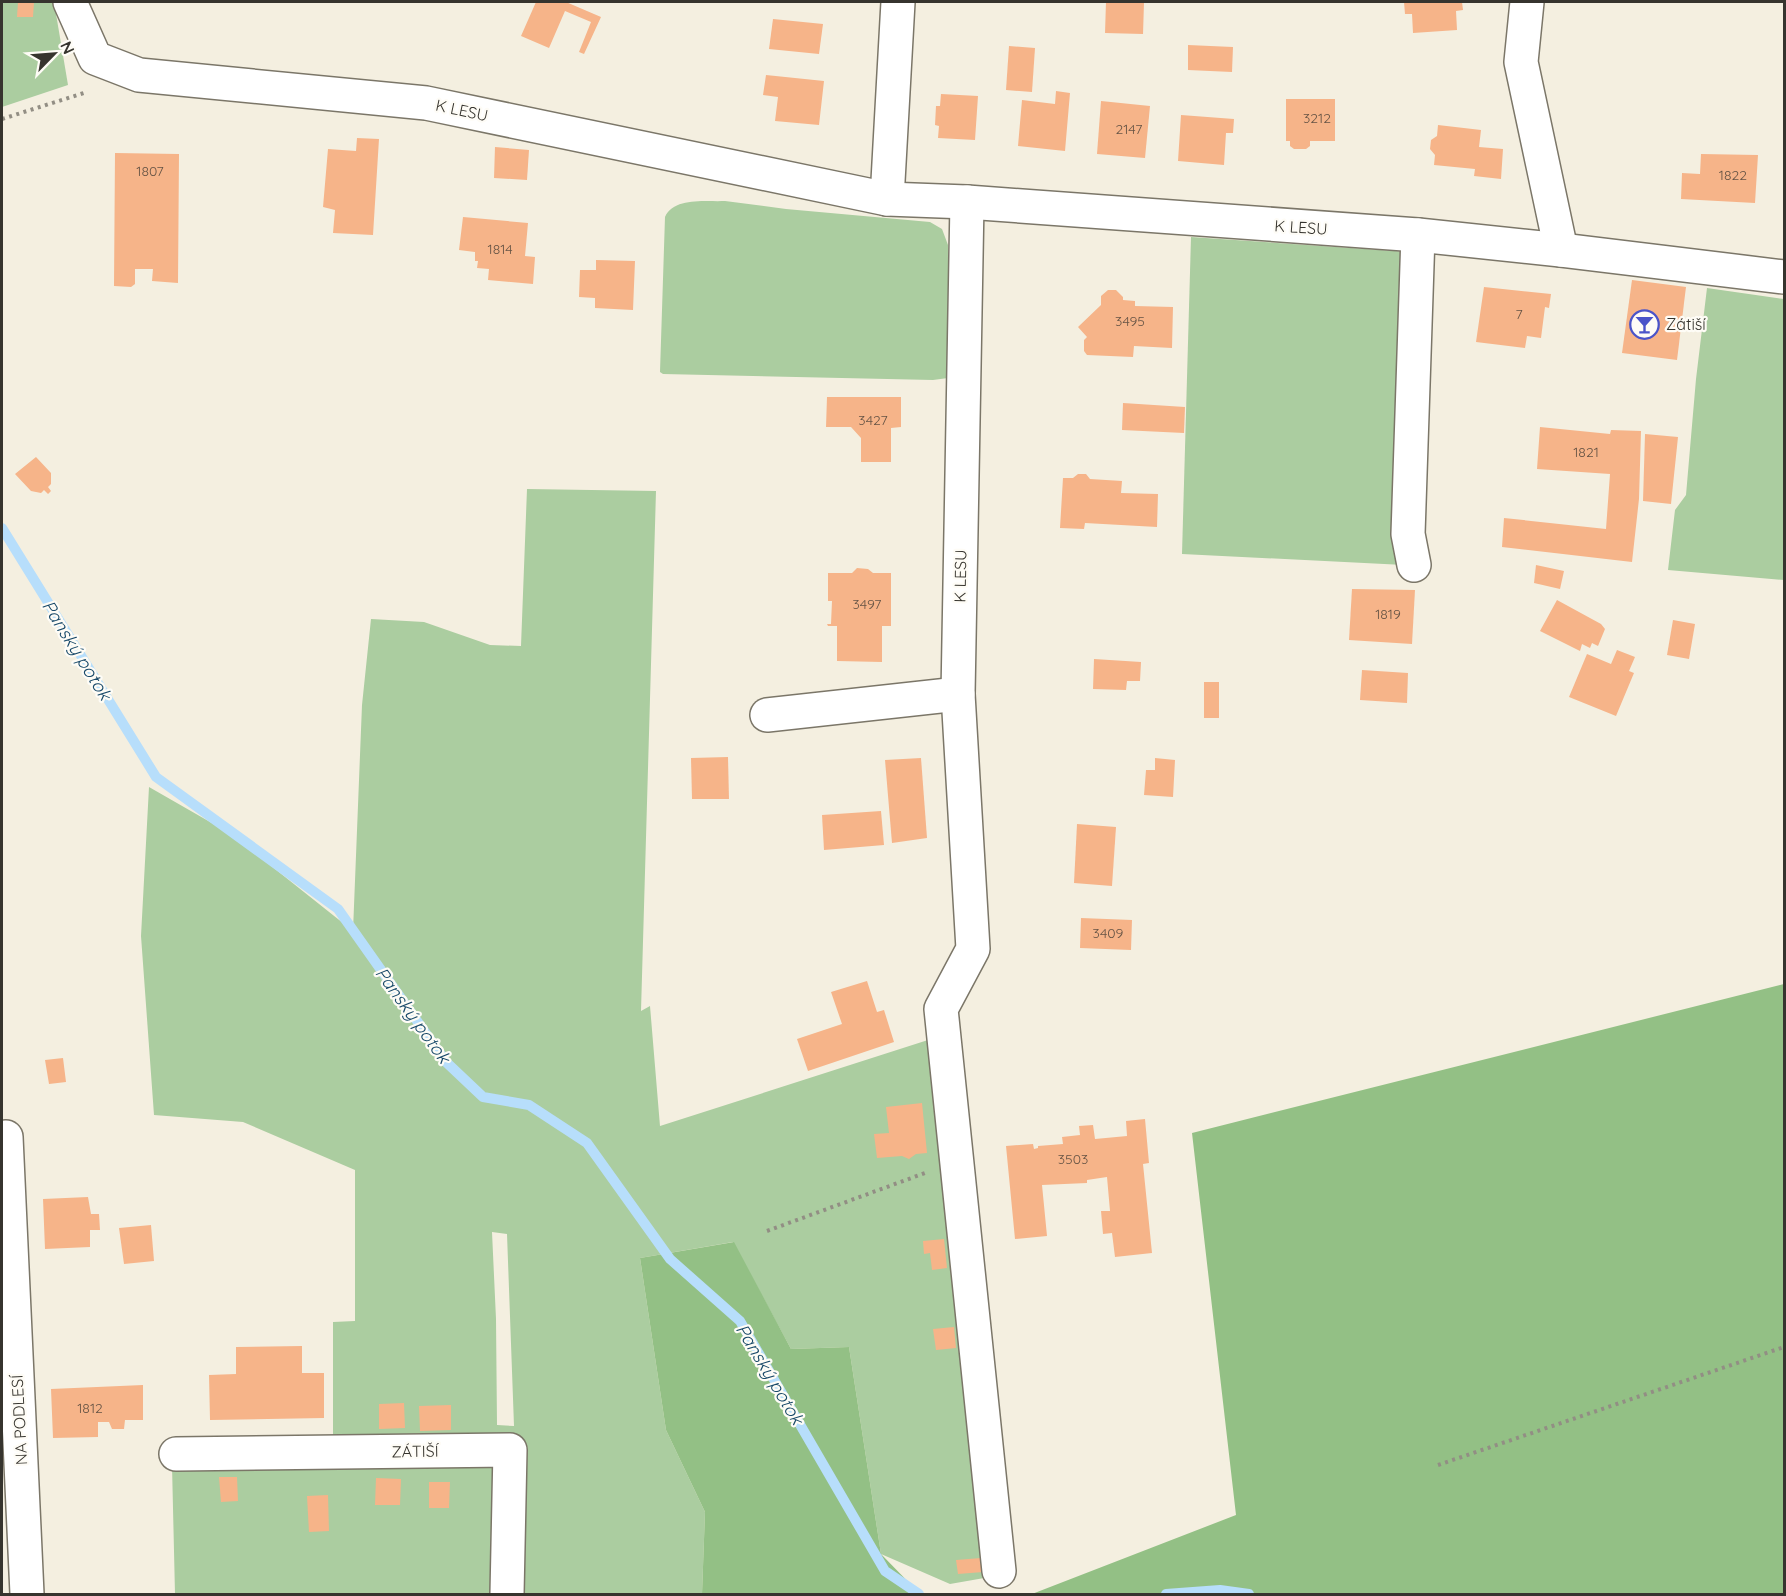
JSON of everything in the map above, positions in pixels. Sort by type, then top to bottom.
[{"type":"street","name":"K LESU","points":[[70,2],[94,58],[139,75],[426,103],[887,199],[967,202],[1418,236],[1561,250],[1785,277]]},
{"type":"street","points":[[887,199],[898,2]]},
{"type":"street","points":[[1527,2],[1521,62],[1561,250]]},
{"type":"street","name":"K LESU","points":[[957,1161],[941,1009],[973,949],[958,694],[967,202]]},
{"type":"street","points":[[1414,565],[1408,534],[1418,236]]},
{"type":"street","points":[[767,716],[958,694]]},
{"type":"street","name":"NA PODLESÍ","points":[[6,1137],[27,1594]]},
{"type":"street","points":[[957,1161],[999,1571]]},
{"type":"street","name":"ZÁTIŠÍ","points":[[176,1454],[510,1450],[507,1594]]},
{"type":"path","points":[[2,119],[139,75]]},
{"type":"path","points":[[767,1231],[957,1161]]},
{"type":"path","points":[[1438,1465],[1785,1347]]},
{"type":"green space","points":[[2,2],[54,2],[68,85],[2,107]]},
{"type":"green space","points":[[725,201],[930,222],[942,229],[948,245],[948,378],[933,380],[663,374],[660,372],[665,217],[669,211],[683,203]]},
{"type":"green space","points":[[1191,237],[1409,252],[1404,565],[1182,554]]},
{"type":"green space","points":[[1707,288],[1784,299],[1784,580],[1668,570],[1675,510],[1686,495]]},
{"type":"green space","points":[[527,489],[656,491],[641,1011],[650,1006],[660,1126],[928,1040],[990,1577],[950,1584],[881,1554],[849,1347],[791,1349],[733,1242],[640,1258],[666,1430],[705,1512],[702,1594],[175,1594],[172,1465],[333,1463],[333,1322],[355,1321],[355,1170],[243,1122],[154,1115],[141,936],[149,787],[231,834],[353,931],[362,705],[371,619],[424,622],[490,645],[521,646]],"holes":[[[492,1232],[507,1234],[514,1426],[497,1425]]]},
{"type":"green space","points":[[1784,984],[1784,1594],[1032,1594],[1236,1515],[1192,1133]]},
{"type":"green space","points":[[734,1242],[791,1349],[849,1347],[881,1554],[920,1594],[702,1594],[705,1512],[666,1430],[640,1258]]},
{"type":"building","points":[[18,2],[34,2],[33,17],[17,17]]},
{"type":"building","points":[[536,2],[566,2],[601,17],[584,54],[579,52],[591,22],[565,11],[549,48],[521,36]]},
{"type":"building","points":[[1106,2],[1144,2],[1143,34],[1105,33]]},
{"type":"building","points":[[1404,2],[1462,2],[1463,10],[1456,11],[1457,30],[1413,33],[1412,14],[1405,14]]},
{"type":"building","points":[[773,19],[823,24],[819,54],[769,49]]},
{"type":"building","points":[[1188,45],[1233,47],[1232,72],[1188,70]]},
{"type":"building","points":[[1009,46],[1035,48],[1032,92],[1006,90]]},
{"type":"building","points":[[766,75],[824,81],[819,125],[775,121],[778,97],[763,95]]},
{"type":"building","points":[[1056,91],[1070,93],[1065,151],[1018,146],[1022,100],[1055,104]]},
{"type":"building","points":[[941,94],[978,96],[975,140],[938,138],[939,126],[935,125],[936,106],[940,106]]},
{"type":"building","points":[[1286,99],[1335,99],[1335,141],[1310,141],[1310,146],[1306,149],[1294,149],[1290,146],[1290,141],[1286,141]]},
{"type":"building","points":[[1101,101],[1150,106],[1145,158],[1097,154]]},
{"type":"building","points":[[1181,115],[1234,119],[1233,133],[1226,133],[1224,165],[1178,161]]},
{"type":"building","points":[[1438,125],[1481,130],[1479,147],[1503,149],[1501,179],[1474,176],[1475,169],[1434,165],[1435,155],[1430,149],[1431,140],[1437,136]]},
{"type":"building","points":[[357,138],[379,139],[373,235],[333,233],[335,210],[323,207],[328,149],[356,151]]},
{"type":"building","points":[[495,147],[529,150],[527,180],[494,178]]},
{"type":"building","points":[[115,153],[179,154],[178,283],[152,281],[153,269],[135,269],[135,284],[131,287],[114,286]]},
{"type":"building","points":[[1701,154],[1758,155],[1755,203],[1681,199],[1682,173],[1700,174]]},
{"type":"building","points":[[463,217],[528,223],[525,256],[535,257],[533,284],[488,280],[489,269],[477,268],[478,261],[475,261],[475,252],[459,250]]},
{"type":"building","points":[[596,260],[635,261],[633,310],[595,308],[595,298],[579,297],[580,270],[596,270]]},
{"type":"building","points":[[1632,280],[1686,287],[1677,360],[1622,353]]},
{"type":"building","points":[[1484,287],[1551,294],[1549,308],[1545,307],[1541,338],[1527,336],[1525,348],[1476,342]]},
{"type":"building","points":[[1108,290],[1116,290],[1123,300],[1135,301],[1135,306],[1173,307],[1172,348],[1134,346],[1133,357],[1087,355],[1084,351],[1084,340],[1087,337],[1078,327],[1101,305],[1101,296]]},
{"type":"building","points":[[827,397],[901,397],[901,427],[891,428],[891,462],[861,462],[861,438],[851,427],[826,427]]},
{"type":"building","points":[[1123,403],[1185,407],[1184,433],[1122,430]]},
{"type":"building","points":[[1540,427],[1610,434],[1611,430],[1641,431],[1639,499],[1632,562],[1502,547],[1504,518],[1606,529],[1610,474],[1537,469]]},
{"type":"building","points":[[1645,434],[1678,437],[1671,504],[1643,501]]},
{"type":"building","points":[[36,457],[51,473],[51,484],[48,487],[51,491],[48,494],[44,490],[41,493],[31,491],[15,474]]},
{"type":"building","points":[[1078,474],[1086,474],[1090,479],[1122,481],[1121,493],[1158,494],[1157,527],[1085,523],[1084,529],[1060,528],[1063,478],[1073,478]]},
{"type":"building","points":[[1536,565],[1564,571],[1560,589],[1534,583]]},
{"type":"building","points":[[857,568],[868,569],[873,573],[891,573],[891,626],[882,626],[882,662],[837,661],[837,626],[827,624],[831,624],[832,601],[828,601],[828,573],[852,573]]},
{"type":"building","points":[[1352,589],[1415,590],[1412,644],[1349,640]]},
{"type":"building","points":[[1557,600],[1601,624],[1605,629],[1598,646],[1592,643],[1590,648],[1582,644],[1580,651],[1540,631]]},
{"type":"building","points":[[1673,620],[1695,624],[1689,659],[1667,655]]},
{"type":"building","points":[[1617,650],[1635,657],[1629,671],[1634,673],[1616,716],[1569,697],[1587,654],[1611,664]]},
{"type":"building","points":[[1094,659],[1141,662],[1140,681],[1127,681],[1126,690],[1093,689]]},
{"type":"building","points":[[1362,670],[1408,673],[1407,703],[1360,700]]},
{"type":"building","points":[[1204,682],[1219,682],[1219,718],[1204,718]]},
{"type":"building","points":[[728,757],[729,799],[692,799],[691,758]]},
{"type":"building","points":[[921,758],[927,838],[892,843],[885,760]]},
{"type":"building","points":[[1155,758],[1175,760],[1173,797],[1144,795],[1146,770],[1155,770]]},
{"type":"building","points":[[881,811],[884,845],[824,850],[822,815]]},
{"type":"building","points":[[1077,824],[1116,827],[1112,886],[1074,883]]},
{"type":"building","points":[[1081,918],[1132,920],[1131,950],[1080,948]]},
{"type":"building","points":[[867,981],[877,1012],[884,1010],[894,1042],[808,1071],[797,1039],[842,1024],[831,992]]},
{"type":"building","points":[[63,1058],[66,1082],[49,1084],[45,1060]]},
{"type":"building","points":[[922,1103],[927,1153],[916,1154],[909,1159],[902,1156],[877,1158],[874,1134],[889,1133],[886,1107]]},
{"type":"building","points":[[1145,1119],[1149,1163],[1143,1164],[1152,1253],[1115,1257],[1112,1233],[1103,1234],[1101,1211],[1110,1211],[1107,1177],[1087,1180],[1087,1183],[1042,1185],[1047,1236],[1015,1239],[1006,1146],[1033,1144],[1034,1149],[1038,1146],[1063,1144],[1062,1137],[1080,1135],[1079,1126],[1093,1125],[1095,1139],[1127,1136],[1126,1121]]},
{"type":"building","points":[[88,1197],[91,1214],[99,1214],[100,1230],[90,1230],[90,1247],[45,1249],[43,1199]]},
{"type":"building","points":[[151,1225],[154,1261],[124,1264],[119,1228]]},
{"type":"building","points":[[944,1239],[947,1268],[932,1270],[930,1253],[924,1254],[923,1241]]},
{"type":"building","points":[[954,1327],[956,1348],[936,1350],[933,1329]]},
{"type":"building","points":[[302,1346],[302,1373],[324,1373],[324,1418],[210,1420],[209,1375],[236,1374],[236,1347]]},
{"type":"building","points":[[143,1385],[143,1420],[125,1420],[124,1429],[112,1429],[109,1422],[98,1422],[98,1437],[53,1438],[51,1389]]},
{"type":"building","points":[[404,1403],[405,1428],[379,1429],[379,1404]]},
{"type":"building","points":[[451,1405],[451,1430],[420,1431],[419,1406]]},
{"type":"building","points":[[219,1477],[237,1477],[238,1501],[221,1502]]},
{"type":"building","points":[[376,1478],[401,1479],[400,1505],[375,1505]]},
{"type":"building","points":[[429,1482],[450,1482],[449,1508],[429,1508]]},
{"type":"building","points":[[328,1495],[329,1531],[309,1532],[307,1496]]},
{"type":"building","points":[[981,1558],[983,1572],[958,1574],[956,1560]]},
{"type":"waterway","name":"Panský potok","points":[[2,528],[156,777],[338,909],[446,1062],[483,1097],[529,1105],[587,1143],[670,1259],[740,1321],[885,1571],[919,1594]]},
{"type":"waterway","name":"Panský potok","points":[[1166,1594],[1220,1590],[1249,1594]]},
{"type":"place","name":"Zátiší","points":[[1645,324]]}]
